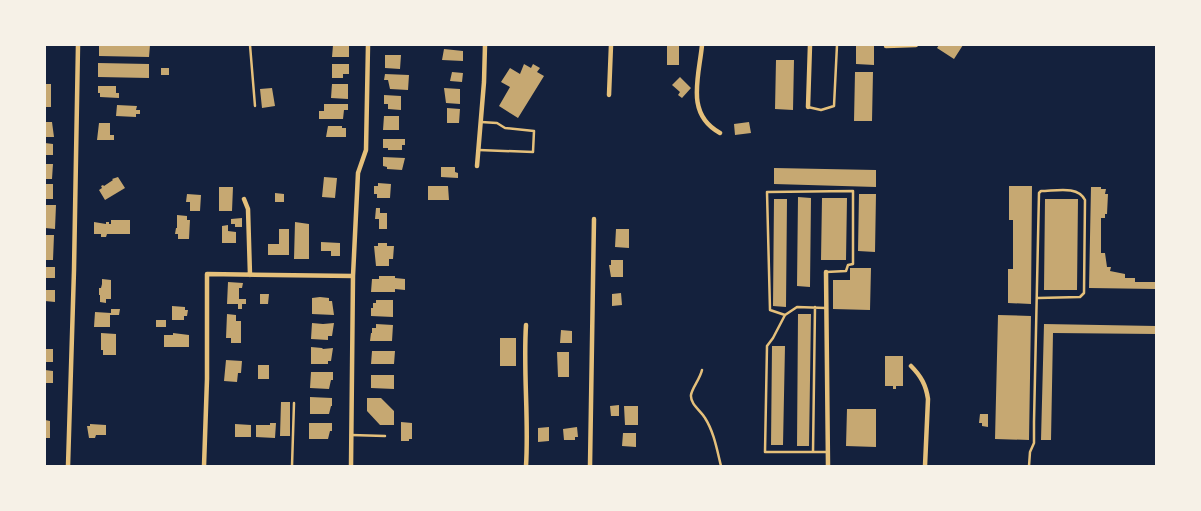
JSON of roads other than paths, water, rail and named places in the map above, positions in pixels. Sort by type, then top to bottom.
[{"type":"street","points":[[68,466],[78,45]]},
{"type":"street","points":[[351,466],[353,276],[358,173],[366,150],[368,45]]},
{"type":"street","points":[[477,166],[486,61],[485,45]]},
{"type":"street","points":[[609,95],[611,45]]},
{"type":"street","points":[[702,45],[696,95],[699,111],[706,123],[720,133]]},
{"type":"street","points":[[808,107],[810,45]]},
{"type":"street","points":[[886,46],[916,45]]},
{"type":"street","points":[[244,199],[248,209],[250,275]]},
{"type":"street","points":[[590,466],[594,220]]},
{"type":"street","points":[[826,272],[828,466]]},
{"type":"street","points":[[204,466],[207,379],[207,274],[353,276]]},
{"type":"street","points":[[526,325],[525,366],[528,414],[526,466]]},
{"type":"street","points":[[911,366],[923,381],[927,390],[925,466]]},
{"type":"lane","points":[[250,45],[255,106]]},
{"type":"lane","points":[[808,107],[821,110],[834,106],[837,45]]},
{"type":"lane","points":[[478,150],[533,152],[534,132],[505,128],[497,123],[480,122]]},
{"type":"lane","points":[[785,315],[770,310],[768,192],[853,191],[853,264],[848,265],[846,271],[826,272]]},
{"type":"lane","points":[[1029,466],[1030,452],[1034,443],[1040,193],[1041,191],[1076,191],[1082,194],[1085,200],[1084,293],[1080,297],[1038,298]]},
{"type":"lane","points":[[826,308],[797,307],[785,315],[773,338],[766,346],[765,452],[828,452]]},
{"type":"lane","points":[[814,452],[816,307]]},
{"type":"lane","points":[[702,370],[701,376],[691,394],[692,400],[706,419],[711,430],[721,466]]},
{"type":"lane","points":[[292,466],[294,403]]},
{"type":"lane","points":[[351,435],[385,436]]}]
